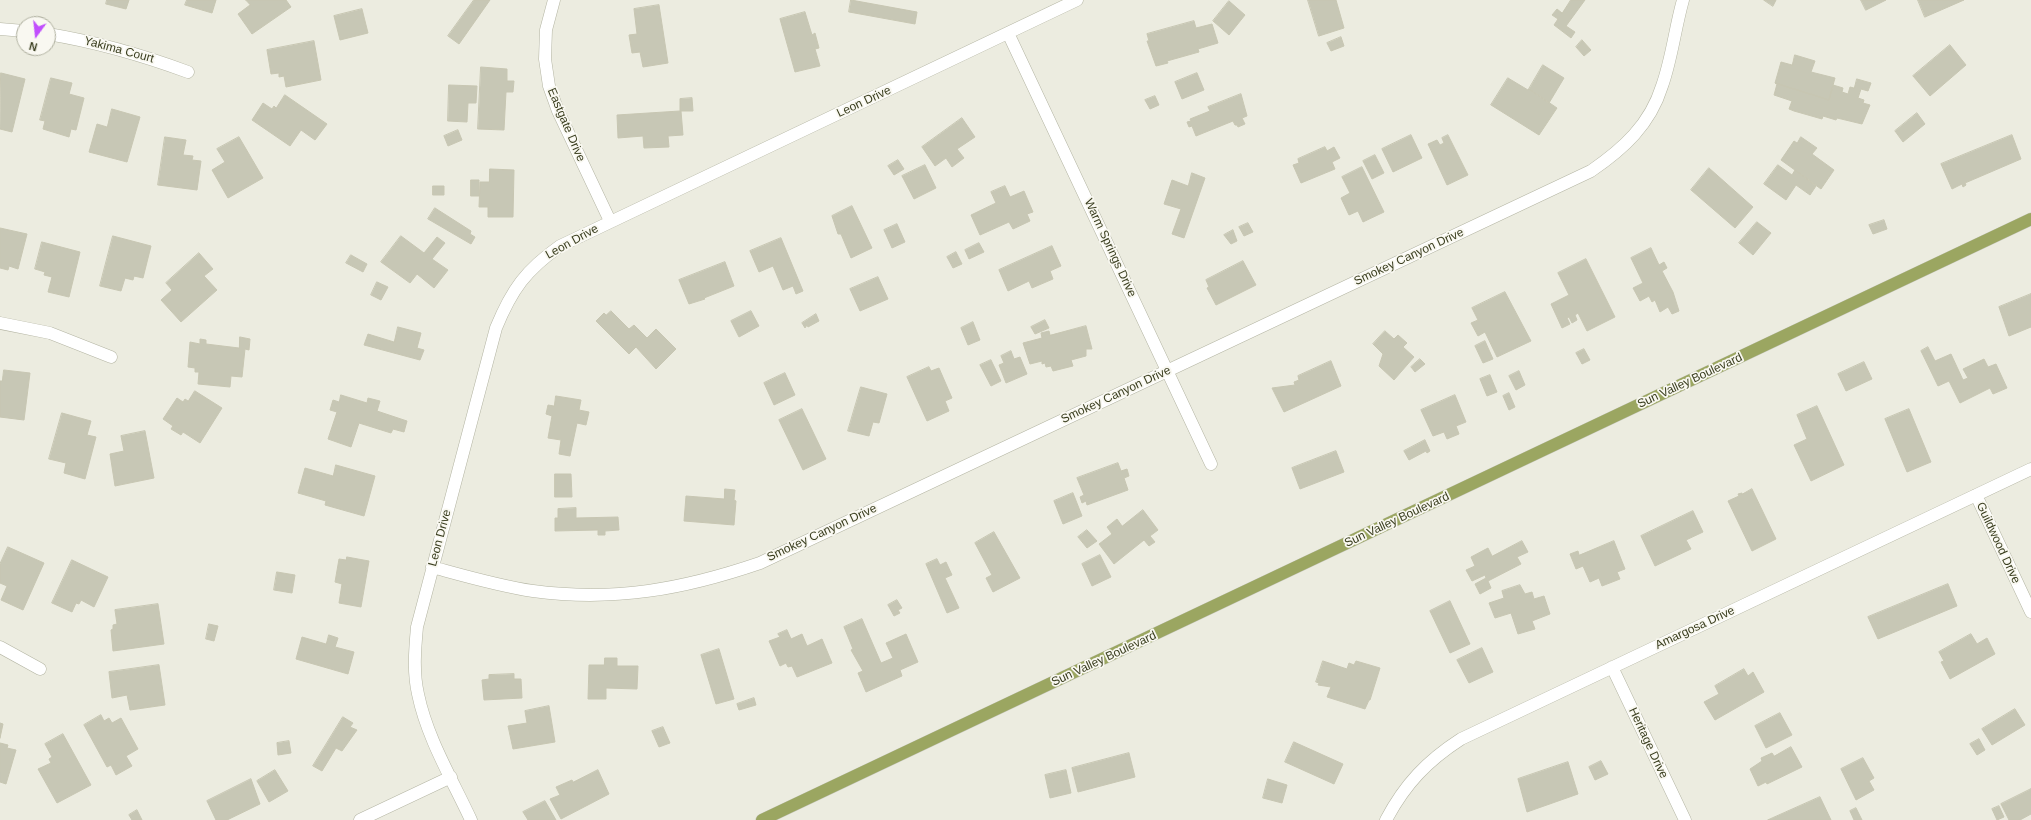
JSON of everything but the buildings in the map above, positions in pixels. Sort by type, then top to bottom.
[{"type":"main road","name":"Sun Valley Boulevard","points":[[762,820],[2031,219]]},
{"type":"street","name":"Eastgate Drive","points":[[554,0],[546,30],[545,59],[549,86],[558,111],[610,221]]},
{"type":"street","name":"Leon Drive","points":[[471,820],[426,722],[418,693],[414,661],[417,627],[496,328],[507,302],[521,279],[540,260],[560,246],[1077,0]]},
{"type":"street","name":"Smokey Canyon Drive","points":[[432,568],[486,582],[533,591],[581,595],[625,594],[672,588],[715,578],[760,563],[1591,171],[1613,156],[1634,136],[1646,119],[1662,87],[1683,0]]},
{"type":"street","points":[[0,29],[16,30]]},
{"type":"street","name":"Warm Springs Drive","points":[[1008,33],[1211,464]]},
{"type":"street","name":"Yakima Court","points":[[56,35],[87,40],[146,56],[188,72]]},
{"type":"street","points":[[0,323],[50,333],[111,357]]},
{"type":"street","name":"Amargosa Drive","points":[[1386,820],[1397,800],[1416,774],[1444,750],[1461,739],[2031,469]]},
{"type":"street","name":"Guildwood Drive","points":[[1976,495],[2031,612]]},
{"type":"street","points":[[0,647],[40,669]]},
{"type":"street","name":"Heritage Drive","points":[[1612,667],[1684,820]]},
{"type":"street","points":[[360,820],[451,777]]}]
